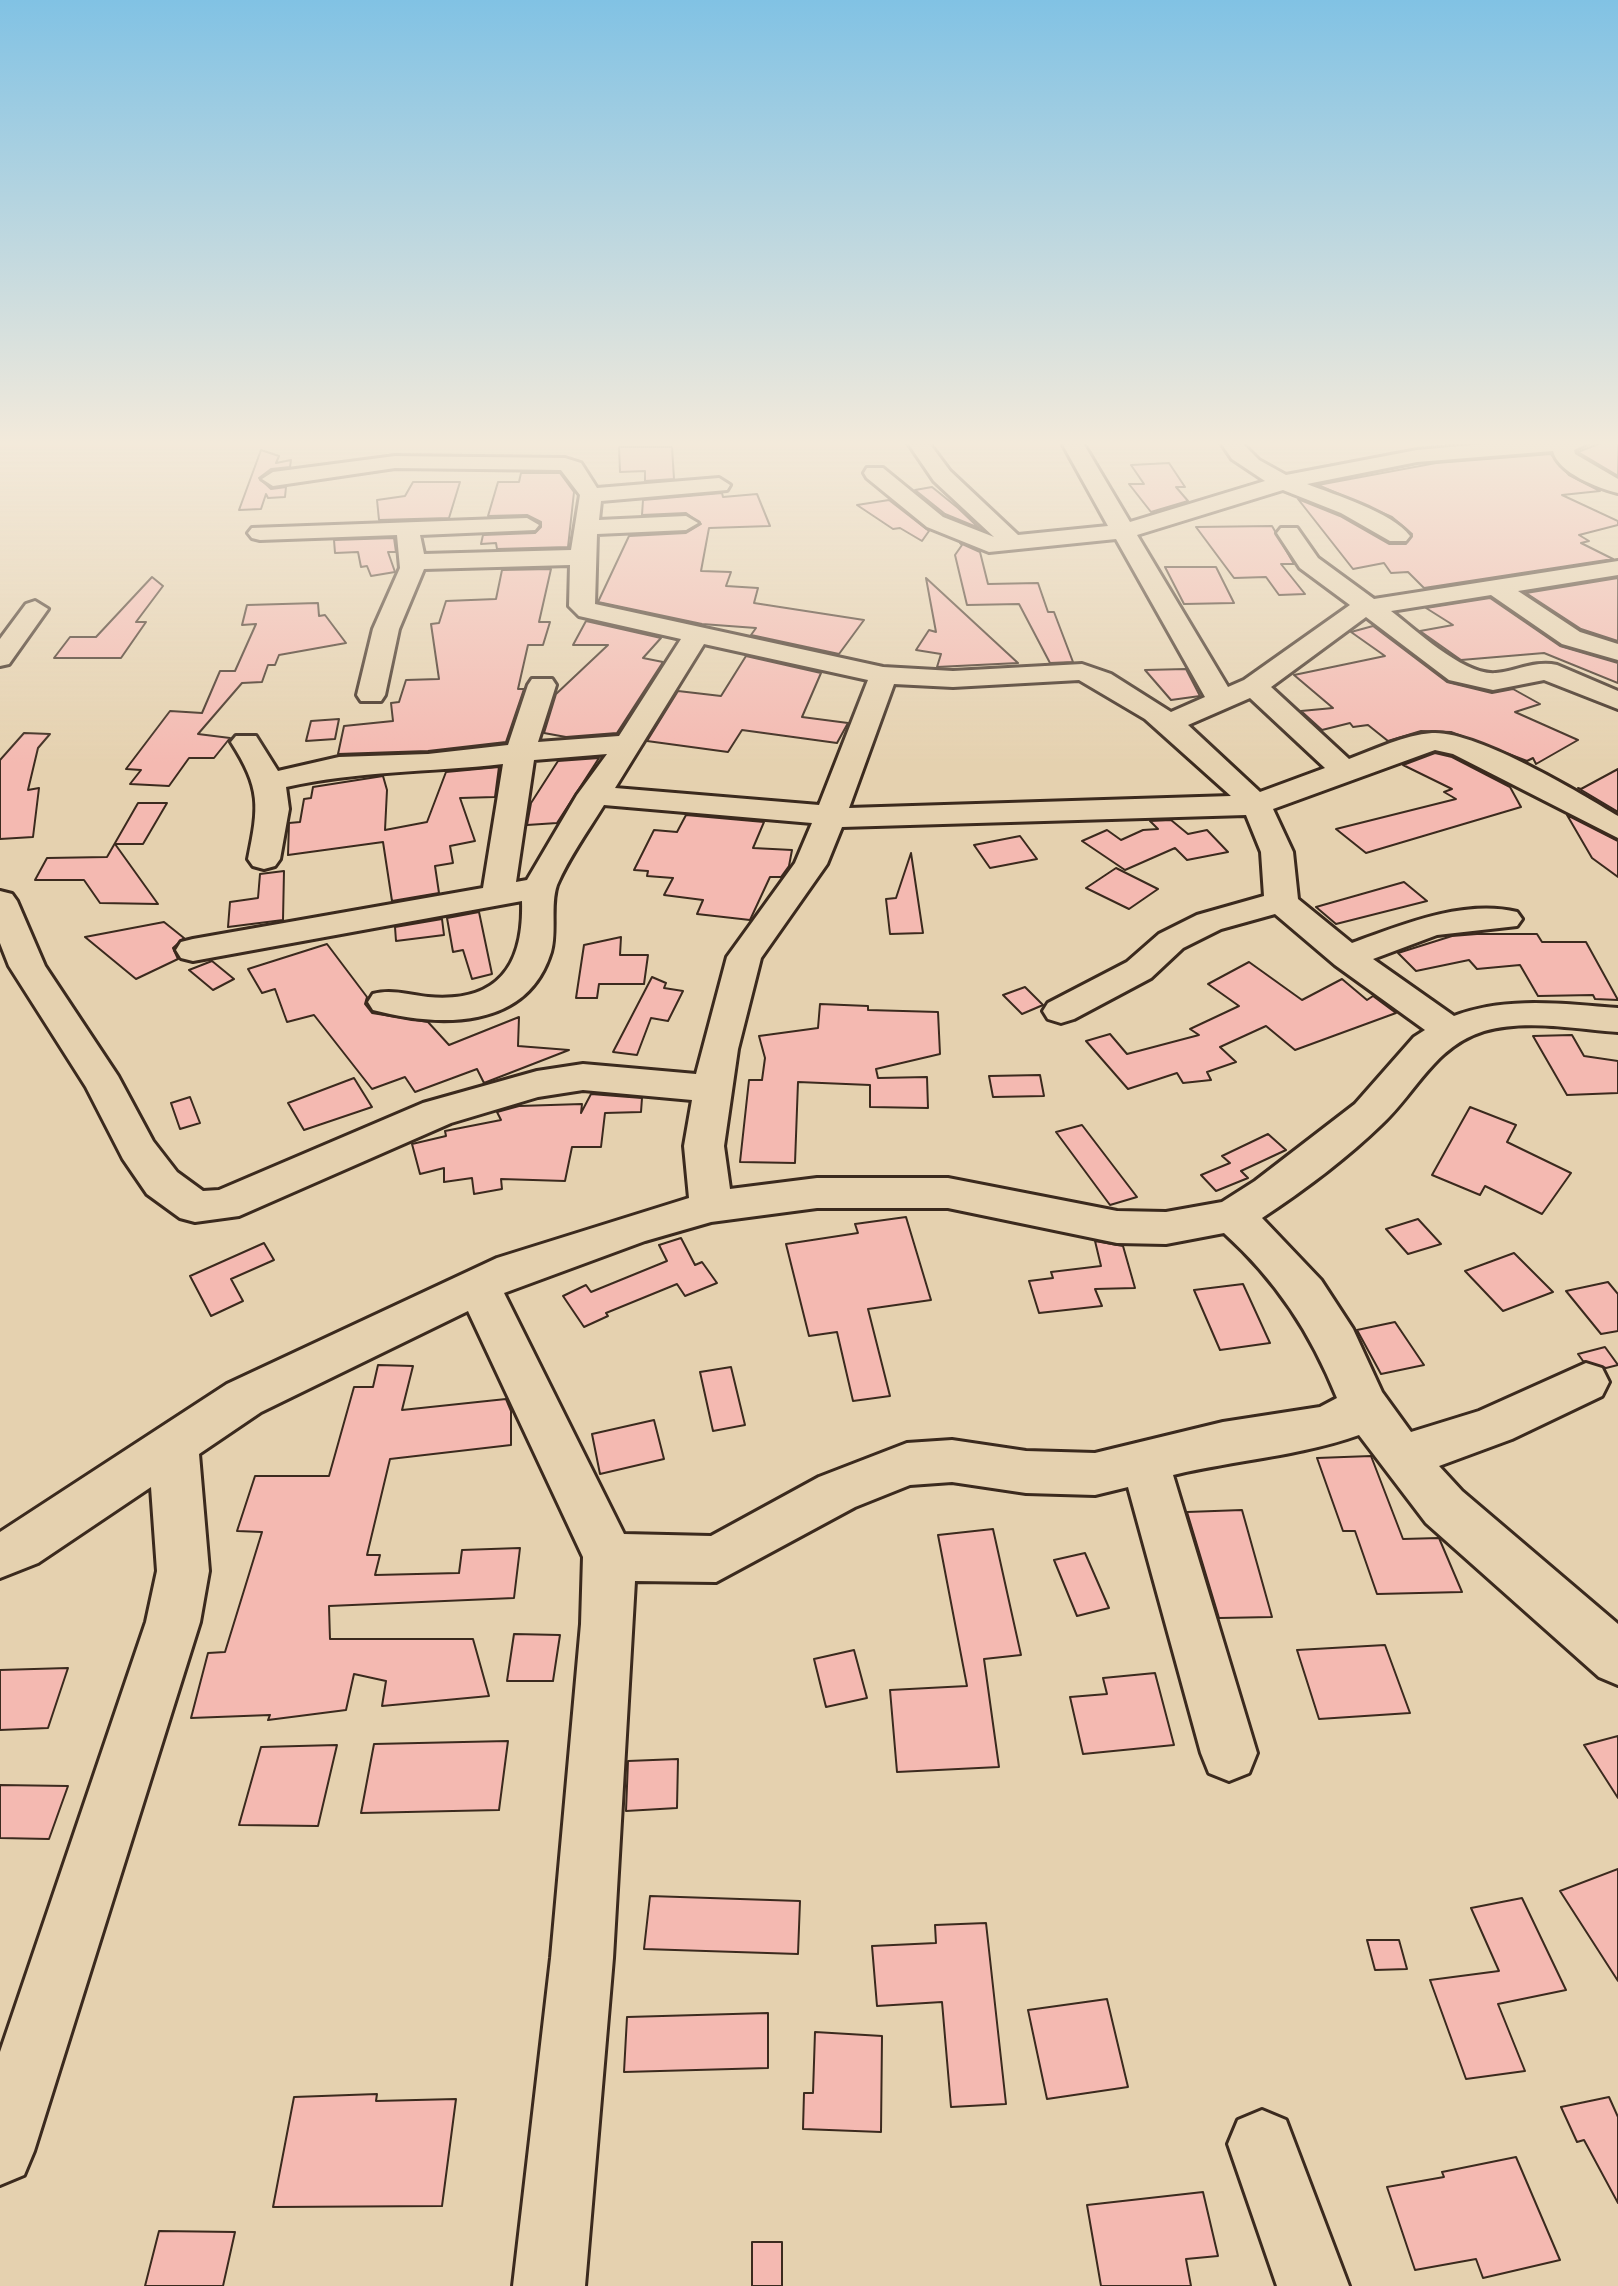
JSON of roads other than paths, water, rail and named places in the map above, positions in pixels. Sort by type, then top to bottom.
[{"type":"street","points":[[371,695],[394,606],[411,576],[411,550]]},
{"type":"street","points":[[583,550],[582,606],[588,611],[883,675],[953,679],[1082,672],[1100,678],[1170,723],[1255,805],[1278,851],[1281,902],[1347,957],[1450,1031]]},
{"type":"street","points":[[1137,550],[1221,700]]},
{"type":"street","points":[[1300,550],[1309,563],[1365,608],[1459,674],[1493,682],[1547,671],[1618,701]]},
{"type":"street","points":[[413,562],[582,557]]},
{"type":"street","points":[[1170,723],[1254,686],[1346,617],[1365,608],[1618,568]]},
{"type":"street","points":[[1494,586],[1571,638],[1618,652]]},
{"type":"street","points":[[0,658],[35,609]]},
{"type":"street","points":[[386,1002],[422,1010],[469,1007],[501,998],[523,978],[536,949],[539,888],[592,795],[696,636]]},
{"type":"street","points":[[711,1207],[704,1146],[719,1049],[744,957],[811,864],[873,709],[883,675]]},
{"type":"street","points":[[499,887],[503,831],[529,717],[542,685]]},
{"type":"street","points":[[1254,686],[1347,773]]},
{"type":"street","points":[[246,742],[272,781],[275,804],[264,859]]},
{"type":"street","points":[[592,795],[828,817],[1255,805],[1347,773],[1417,744],[1448,743],[1567,798],[1618,829]]},
{"type":"street","points":[[272,781],[339,766],[428,763],[626,745]]},
{"type":"street","points":[[193,950],[499,887],[539,888]]},
{"type":"street","points":[[1061,1011],[1139,970],[1171,941],[1209,922],[1281,902]]},
{"type":"street","points":[[1,907],[27,966],[104,1085],[137,1149],[162,1183],[195,1207],[224,1205],[437,1113],[537,1084],[583,1077],[713,1089]]},
{"type":"street","points":[[1347,957],[1432,925],[1505,919]]},
{"type":"street","points":[[0,1555],[20,1547],[257,1391],[478,1286],[540,1260],[711,1207],[817,1193],[948,1193],[1117,1227],[1166,1228],[1232,1216],[1270,1192],[1369,1114],[1427,1046],[1450,1031],[1481,1019],[1541,1014],[1618,1020]]},
{"type":"street","points":[[1232,1216],[1264,1244],[1305,1292],[1337,1342],[1363,1403],[1400,1455],[1444,1507],[1618,1659]]},
{"type":"street","points":[[478,1286],[609,1557],[608,1624],[582,1958],[549,2286]]},
{"type":"street","points":[[1400,1455],[1447,1445],[1494,1428],[1586,1382]]},
{"type":"street","points":[[609,1557],[716,1559],[837,1492],[907,1464],[952,1461],[1026,1472],[1095,1474],[1223,1442],[1320,1427],[1346,1420],[1363,1403]]},
{"type":"street","points":[[0,2151],[173,1622],[183,1571],[173,1460],[177,1442]]},
{"type":"street","points":[[1145,1462],[1229,1753]]},
{"type":"street","points":[[1262,2144],[1313,2286]]}]
